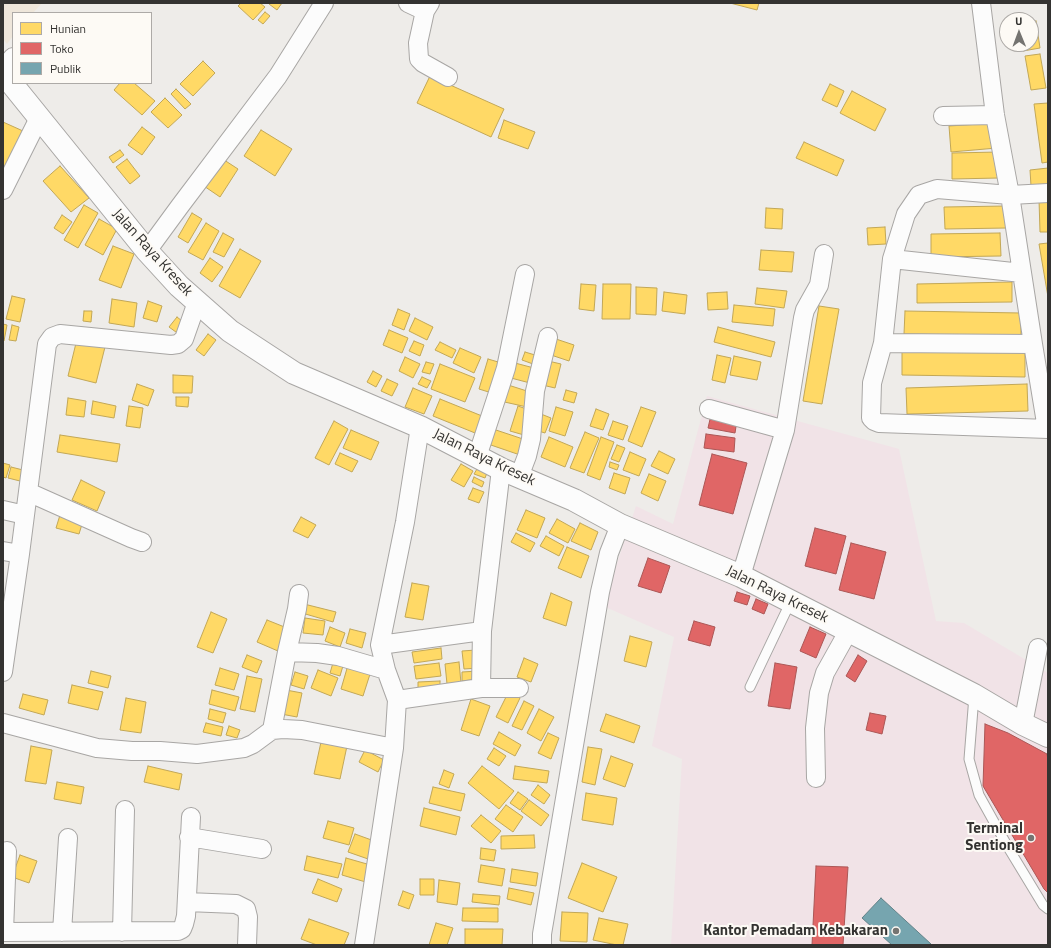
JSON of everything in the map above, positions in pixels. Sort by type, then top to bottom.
[{"type":"main road","name":"Jalan Raya Kresek","points":[[3,73],[147,252],[179,286],[230,331],[294,373],[420,427],[510,473],[574,500],[620,525],[741,576],[974,695],[1023,724],[1048,736]]},
{"type":"street","points":[[147,252],[278,76],[324,3]]},
{"type":"street","points":[[408,3],[428,7],[418,42],[419,58],[448,77]]},
{"type":"street","points":[[981,3],[995,115],[1010,195],[1048,429],[880,423],[874,421],[871,418],[872,383],[883,343],[892,259],[906,214],[918,195],[937,189],[1010,195],[1048,193]]},
{"type":"street","points":[[3,68],[12,58]]},
{"type":"street","points":[[943,116],[995,115]]},
{"type":"street","points":[[3,190],[39,118]]},
{"type":"street","points":[[741,576],[785,430],[803,318],[805,310],[819,285],[824,254]]},
{"type":"street","points":[[892,259],[1022,273]]},
{"type":"street","points":[[477,457],[506,368],[525,274]]},
{"type":"street","points":[[3,672],[11,553],[25,515],[47,344],[52,337],[60,334],[170,345],[178,344],[184,339],[197,302]]},
{"type":"street","points":[[481,688],[482,631],[510,473],[527,456],[534,391],[548,337]]},
{"type":"street","points":[[883,343],[1033,344]]},
{"type":"street","points":[[709,409],[785,430]]},
{"type":"street","points":[[364,945],[394,748],[397,700],[386,670],[380,645],[405,522],[420,427]]},
{"type":"street","points":[[28,492],[142,542]]},
{"type":"street","points":[[3,510],[25,515]]},
{"type":"street","points":[[542,945],[542,934],[600,592],[609,553],[620,525]]},
{"type":"street","points":[[272,730],[299,594]]},
{"type":"street","points":[[816,778],[815,728],[818,693],[825,673],[849,630]]},
{"type":"street","points":[[380,645],[482,631]]},
{"type":"street","points":[[1023,724],[1038,648]]},
{"type":"street","points":[[287,652],[317,653],[338,656],[386,670]]},
{"type":"street","points":[[397,700],[481,688],[519,688]]},
{"type":"street","points":[[3,723],[97,748],[132,752],[160,751],[197,754],[244,748],[253,744],[272,730],[283,729],[302,730],[394,748]]},
{"type":"street","points":[[122,932],[125,810]]},
{"type":"street","points":[[7,851],[3,932],[178,931],[182,929],[184,924],[187,902],[191,817]]},
{"type":"street","points":[[62,932],[68,838]]},
{"type":"street","points":[[189,838],[262,849]]},
{"type":"street","points":[[187,902],[236,904],[246,909],[248,917],[247,945]]},
{"type":"lane","points":[[750,687],[791,601]]},
{"type":"lane","points":[[974,695],[969,759],[979,795],[1043,905],[1048,909]]},
{"type":"shaded area","points":[[3,3],[42,3],[34,12],[12,12],[12,37],[7,44],[3,39]]},
{"type":"shaded area","points":[[707,396],[899,449],[936,621],[964,623],[1048,673],[1048,945],[671,945],[682,759],[652,746],[674,637],[603,606],[636,506],[673,524]]},
{"type":"building: Hunian","points":[[241,3],[260,3],[265,7],[253,20],[238,6]]},
{"type":"building: Hunian","points":[[282,3],[277,10],[269,4]]},
{"type":"building: Hunian","points":[[730,3],[759,3],[757,10]]},
{"type":"building: Hunian","points":[[265,12],[270,16],[263,24],[258,20]]},
{"type":"building: Hunian","points":[[1040,54],[1046,88],[1031,90],[1025,56]]},
{"type":"building: Hunian","points":[[203,61],[215,73],[193,96],[180,84]]},
{"type":"building: Hunian","points":[[430,76],[504,109],[491,137],[417,103]]},
{"type":"building: Hunian","points":[[119,84],[135,84],[155,101],[142,115],[114,90]]},
{"type":"building: Hunian","points":[[830,84],[844,91],[837,107],[822,100]]},
{"type":"building: Hunian","points":[[176,89],[191,104],[185,109],[171,94]]},
{"type":"building: Hunian","points":[[852,91],[886,109],[875,131],[840,113]]},
{"type":"building: Hunian","points":[[165,98],[182,115],[168,128],[151,112]]},
{"type":"building: Hunian","points":[[1048,103],[1048,162],[1042,163],[1034,104]]},
{"type":"building: Hunian","points":[[504,120],[535,132],[528,149],[498,138]]},
{"type":"building: Hunian","points":[[3,122],[23,131],[3,171]]},
{"type":"building: Hunian","points":[[995,123],[997,148],[951,152],[949,126]]},
{"type":"building: Hunian","points":[[142,127],[155,137],[142,155],[128,145]]},
{"type":"building: Hunian","points":[[261,130],[292,149],[275,176],[244,156]]},
{"type":"building: Hunian","points":[[804,142],[844,160],[837,176],[796,158]]},
{"type":"building: Hunian","points":[[120,150],[124,155],[113,163],[109,157]]},
{"type":"building: Hunian","points":[[999,152],[999,178],[952,179],[952,153]]},
{"type":"building: Hunian","points":[[218,156],[238,169],[220,197],[201,184]]},
{"type":"building: Hunian","points":[[127,159],[140,176],[130,184],[116,167]]},
{"type":"building: Hunian","points":[[60,166],[89,198],[71,212],[43,181]]},
{"type":"building: Hunian","points":[[1048,168],[1048,185],[1031,186],[1030,170]]},
{"type":"building: Hunian","points":[[1048,199],[1048,232],[1040,232],[1039,200]]},
{"type":"building: Hunian","points":[[84,205],[98,213],[78,248],[64,240]]},
{"type":"building: Hunian","points":[[1007,206],[1007,228],[945,229],[944,207]]},
{"type":"building: Hunian","points":[[766,208],[783,209],[782,229],[765,228]]},
{"type":"building: Hunian","points":[[192,213],[202,219],[188,243],[178,237]]},
{"type":"building: Hunian","points":[[62,215],[72,222],[63,234],[54,228]]},
{"type":"building: Hunian","points":[[99,219],[117,229],[103,255],[85,245]]},
{"type":"building: Hunian","points":[[206,223],[219,231],[203,260],[188,252]]},
{"type":"building: Hunian","points":[[885,227],[886,244],[868,245],[867,228]]},
{"type":"building: Hunian","points":[[223,233],[234,239],[224,257],[213,252]]},
{"type":"building: Hunian","points":[[1000,233],[1001,256],[931,257],[931,234]]},
{"type":"building: Hunian","points":[[1048,243],[1048,297],[1039,244]]},
{"type":"building: Hunian","points":[[113,246],[134,254],[121,288],[99,280]]},
{"type":"building: Hunian","points":[[240,249],[261,261],[240,298],[219,286]]},
{"type":"building: Hunian","points":[[761,250],[794,252],[792,272],[759,270]]},
{"type":"building: Hunian","points":[[210,258],[223,267],[212,282],[200,273]]},
{"type":"building: Hunian","points":[[1012,282],[1012,302],[917,303],[917,284]]},
{"type":"building: Hunian","points":[[581,284],[596,285],[594,311],[579,309]]},
{"type":"building: Hunian","points":[[603,284],[631,284],[630,319],[602,319]]},
{"type":"building: Hunian","points":[[636,287],[657,288],[656,315],[636,314]]},
{"type":"building: Hunian","points":[[757,288],[787,291],[784,308],[755,304]]},
{"type":"building: Hunian","points":[[664,292],[687,295],[685,314],[662,311]]},
{"type":"building: Hunian","points":[[727,292],[728,309],[708,310],[707,293]]},
{"type":"building: Hunian","points":[[12,296],[25,299],[20,322],[6,319]]},
{"type":"building: Hunian","points":[[112,299],[137,303],[134,327],[109,323]]},
{"type":"building: Hunian","points":[[148,301],[162,306],[157,322],[143,318]]},
{"type":"building: Hunian","points":[[734,305],[775,309],[773,326],[732,322]]},
{"type":"building: Hunian","points":[[819,306],[839,309],[822,404],[803,401]]},
{"type":"building: Hunian","points":[[398,309],[410,314],[404,330],[392,325]]},
{"type":"building: Hunian","points":[[84,311],[92,311],[91,322],[83,321]]},
{"type":"building: Hunian","points":[[905,311],[1021,313],[1021,336],[904,334]]},
{"type":"building: Hunian","points":[[177,317],[187,325],[180,335],[169,327]]},
{"type":"building: Hunian","points":[[415,318],[433,327],[427,340],[409,331]]},
{"type":"building: Hunian","points":[[3,324],[7,325],[4,341],[3,341]]},
{"type":"building: Hunian","points":[[12,325],[19,327],[16,341],[9,340]]},
{"type":"building: Hunian","points":[[718,327],[775,342],[771,357],[714,342]]},
{"type":"building: Hunian","points":[[389,330],[408,338],[402,353],[383,345]]},
{"type":"building: Hunian","points":[[208,334],[216,340],[204,356],[196,350]]},
{"type":"building: Hunian","points":[[553,338],[574,345],[569,361],[548,354]]},
{"type":"building: Hunian","points":[[77,339],[105,347],[96,383],[68,376]]},
{"type":"building: Hunian","points":[[414,341],[424,345],[420,356],[409,351]]},
{"type":"building: Hunian","points":[[440,342],[456,350],[452,358],[435,350]]},
{"type":"building: Hunian","points":[[460,348],[481,357],[474,373],[453,363]]},
{"type":"building: Hunian","points":[[902,350],[1025,352],[1025,377],[902,375]]},
{"type":"building: Hunian","points":[[525,352],[535,355],[533,364],[522,360]]},
{"type":"building: Hunian","points":[[717,355],[731,358],[725,383],[712,380]]},
{"type":"building: Hunian","points":[[734,356],[761,362],[757,380],[730,375]]},
{"type":"building: Hunian","points":[[405,357],[420,364],[413,378],[399,371]]},
{"type":"building: Hunian","points":[[488,359],[505,364],[495,394],[479,389]]},
{"type":"building: Hunian","points":[[544,360],[561,364],[555,388],[538,384]]},
{"type":"building: Hunian","points":[[426,362],[434,364],[430,374],[422,372]]},
{"type":"building: Hunian","points":[[515,363],[534,368],[530,383],[511,378]]},
{"type":"building: Hunian","points":[[440,364],[475,378],[465,402],[431,389]]},
{"type":"building: Hunian","points":[[373,371],[382,376],[376,387],[367,382]]},
{"type":"building: Hunian","points":[[173,375],[193,376],[192,393],[173,393]]},
{"type":"building: Hunian","points":[[422,377],[431,381],[427,388],[418,384]]},
{"type":"building: Hunian","points":[[387,379],[398,384],[392,396],[381,391]]},
{"type":"building: Hunian","points":[[137,384],[154,390],[148,406],[132,400]]},
{"type":"building: Hunian","points":[[505,384],[530,392],[527,407],[500,401]]},
{"type":"building: Hunian","points":[[1027,384],[1028,411],[907,414],[906,388]]},
{"type":"building: Hunian","points":[[413,388],[432,396],[424,414],[405,407]]},
{"type":"building: Hunian","points":[[566,390],[577,393],[574,403],[563,400]]},
{"type":"building: Hunian","points":[[176,397],[189,397],[188,407],[176,406]]},
{"type":"building: Hunian","points":[[68,398],[86,401],[84,417],[66,415]]},
{"type":"building: Hunian","points":[[440,399],[487,418],[480,435],[433,416]]},
{"type":"building: Hunian","points":[[93,401],[116,406],[114,418],[91,414]]},
{"type":"building: Hunian","points":[[129,406],[143,408],[140,428],[126,426]]},
{"type":"building: Hunian","points":[[518,406],[532,411],[524,435],[510,431]]},
{"type":"building: Hunian","points":[[556,407],[573,412],[565,436],[549,431]]},
{"type":"building: Hunian","points":[[641,407],[656,412],[642,447],[628,441]]},
{"type":"building: Hunian","points":[[596,409],[609,414],[603,430],[590,426]]},
{"type":"building: Hunian","points":[[541,414],[551,418],[545,433],[535,430]]},
{"type":"building: Hunian","points":[[334,421],[348,429],[329,465],[315,458]]},
{"type":"building: Hunian","points":[[613,421],[628,426],[623,440],[608,435]]},
{"type":"building: Hunian","points":[[490,428],[529,441],[523,456],[485,443]]},
{"type":"building: Hunian","points":[[351,430],[379,442],[371,460],[343,448]]},
{"type":"building: Hunian","points":[[585,432],[599,438],[584,473],[570,468]]},
{"type":"building: Hunian","points":[[60,435],[120,444],[117,462],[57,452]]},
{"type":"building: Hunian","points":[[549,437],[573,447],[565,467],[541,457]]},
{"type":"building: Hunian","points":[[601,437],[614,442],[600,480],[587,475]]},
{"type":"building: Hunian","points":[[617,445],[625,448],[619,462],[611,459]]},
{"type":"building: Hunian","points":[[659,451],[675,459],[668,474],[651,466]]},
{"type":"building: Hunian","points":[[630,452],[646,459],[639,476],[623,470]]},
{"type":"building: Hunian","points":[[340,453],[358,461],[352,472],[335,464]]},
{"type":"building: Hunian","points":[[610,462],[619,465],[617,470],[609,467]]},
{"type":"building: Hunian","points":[[3,463],[10,465],[6,478],[3,477]]},
{"type":"building: Hunian","points":[[461,464],[473,471],[464,487],[451,480]]},
{"type":"building: Hunian","points":[[11,467],[27,471],[24,482],[8,478]]},
{"type":"building: Hunian","points":[[477,469],[487,473],[485,478],[474,474]]},
{"type":"building: Hunian","points":[[614,473],[630,478],[625,494],[609,488]]},
{"type":"building: Hunian","points":[[649,474],[666,481],[658,501],[641,493]]},
{"type":"building: Hunian","points":[[474,477],[484,482],[482,487],[472,482]]},
{"type":"building: Hunian","points":[[81,480],[105,492],[97,511],[72,500]]},
{"type":"building: Hunian","points":[[473,488],[484,492],[479,503],[468,499]]},
{"type":"building: Hunian","points":[[526,510],[545,518],[537,538],[517,530]]},
{"type":"building: Hunian","points":[[60,515],[83,521],[79,534],[56,528]]},
{"type":"building: Hunian","points":[[301,517],[316,525],[308,538],[293,531]]},
{"type":"building: Hunian","points":[[557,519],[575,529],[568,543],[549,533]]},
{"type":"building: Hunian","points":[[580,523],[598,532],[591,550],[571,541]]},
{"type":"building: Hunian","points":[[516,533],[535,543],[530,552],[511,542]]},
{"type":"building: Hunian","points":[[546,536],[564,546],[559,556],[540,546]]},
{"type":"building: Hunian","points":[[567,547],[589,556],[581,578],[558,568]]},
{"type":"building: Hunian","points":[[412,583],[429,586],[423,620],[405,617]]},
{"type":"building: Hunian","points":[[551,593],[572,602],[566,626],[543,618]]},
{"type":"building: Hunian","points":[[304,604],[336,612],[333,622],[302,613]]},
{"type":"building: Hunian","points":[[211,612],[227,619],[213,653],[197,647]]},
{"type":"building: Hunian","points":[[305,618],[325,621],[323,635],[303,633]]},
{"type":"building: Hunian","points":[[267,620],[287,628],[278,651],[257,642]]},
{"type":"building: Hunian","points":[[330,627],[345,633],[340,647],[325,641]]},
{"type":"building: Hunian","points":[[350,629],[366,633],[362,648],[346,643]]},
{"type":"building: Hunian","points":[[630,636],[652,642],[646,667],[624,661]]},
{"type":"building: Hunian","points":[[441,648],[442,659],[414,663],[412,652]]},
{"type":"building: Hunian","points":[[476,650],[478,668],[464,669],[462,651]]},
{"type":"building: Hunian","points":[[247,655],[262,661],[257,673],[242,667]]},
{"type":"building: Hunian","points":[[335,656],[345,659],[340,676],[330,673]]},
{"type":"building: Hunian","points":[[524,658],[538,664],[531,682],[517,677]]},
{"type":"building: Hunian","points":[[459,662],[461,683],[447,684],[445,664]]},
{"type":"building: Hunian","points":[[439,663],[441,676],[416,679],[414,666]]},
{"type":"building: Hunian","points":[[348,665],[371,671],[363,696],[341,689]]},
{"type":"building: Hunian","points":[[220,668],[239,674],[234,690],[215,685]]},
{"type":"building: Hunian","points":[[318,670],[338,678],[331,696],[311,688]]},
{"type":"building: Hunian","points":[[91,671],[111,676],[108,688],[88,683]]},
{"type":"building: Hunian","points":[[478,671],[479,679],[462,681],[462,672]]},
{"type":"building: Hunian","points":[[295,672],[308,676],[304,689],[291,685]]},
{"type":"building: Hunian","points":[[247,676],[262,679],[255,712],[240,709]]},
{"type":"building: Hunian","points":[[440,681],[440,687],[418,689],[418,682]]},
{"type":"building: Hunian","points":[[72,685],[103,692],[98,710],[68,703]]},
{"type":"building: Hunian","points":[[212,690],[239,697],[235,711],[209,704]]},
{"type":"building: Hunian","points":[[286,690],[302,693],[297,717],[281,714]]},
{"type":"building: Hunian","points":[[508,693],[520,698],[508,723],[496,717]]},
{"type":"building: Hunian","points":[[23,694],[48,700],[44,715],[19,708]]},
{"type":"building: Hunian","points":[[126,698],[146,702],[141,733],[120,730]]},
{"type":"building: Hunian","points":[[471,699],[490,706],[479,736],[461,730]]},
{"type":"building: Hunian","points":[[524,701],[534,706],[522,730],[512,726]]},
{"type":"building: Hunian","points":[[210,709],[226,713],[223,723],[208,719]]},
{"type":"building: Hunian","points":[[539,709],[554,717],[541,741],[527,733]]},
{"type":"building: Hunian","points":[[606,714],[640,726],[634,743],[600,731]]},
{"type":"building: Hunian","points":[[206,723],[223,727],[221,736],[203,732]]},
{"type":"building: Hunian","points":[[229,726],[240,730],[237,738],[226,735]]},
{"type":"building: Hunian","points":[[499,732],[521,745],[515,756],[493,744]]},
{"type":"building: Hunian","points":[[548,733],[559,738],[551,759],[538,753]]},
{"type":"building: Hunian","points":[[321,742],[347,746],[340,779],[314,774]]},
{"type":"building: Hunian","points":[[31,746],[52,750],[46,784],[25,781]]},
{"type":"building: Hunian","points":[[588,747],[602,749],[595,785],[582,782]]},
{"type":"building: Hunian","points":[[494,748],[506,756],[499,766],[487,759]]},
{"type":"building: Hunian","points":[[365,750],[384,760],[378,772],[359,762]]},
{"type":"building: Hunian","points":[[611,756],[633,764],[625,787],[603,779]]},
{"type":"building: Hunian","points":[[148,766],[182,774],[179,790],[144,782]]},
{"type":"building: Hunian","points":[[482,766],[514,791],[499,809],[468,783]]},
{"type":"building: Hunian","points":[[515,766],[549,771],[547,783],[513,779]]},
{"type":"building: Hunian","points":[[444,770],[454,774],[449,788],[439,784]]},
{"type":"building: Hunian","points":[[57,782],[84,787],[81,804],[54,799]]},
{"type":"building: Hunian","points":[[538,785],[550,795],[544,804],[531,795]]},
{"type":"building: Hunian","points":[[433,787],[465,794],[461,811],[429,803]]},
{"type":"building: Hunian","points":[[518,792],[528,799],[520,810],[510,803]]},
{"type":"building: Hunian","points":[[586,793],[617,798],[613,825],[582,820]]},
{"type":"building: Hunian","points":[[529,800],[549,815],[541,826],[521,811]]},
{"type":"building: Hunian","points":[[506,805],[523,817],[513,832],[495,819]]},
{"type":"building: Hunian","points":[[424,808],[460,817],[456,835],[420,826]]},
{"type":"building: Hunian","points":[[481,815],[501,831],[491,843],[471,826]]},
{"type":"building: Hunian","points":[[328,821],[354,828],[349,845],[323,838]]},
{"type":"building: Hunian","points":[[355,834],[377,842],[371,860],[348,852]]},
{"type":"building: Hunian","points":[[534,835],[535,848],[501,849],[501,836]]},
{"type":"building: Hunian","points":[[481,848],[496,850],[494,861],[480,859]]},
{"type":"building: Hunian","points":[[20,855],[37,861],[29,883],[12,877]]},
{"type":"building: Hunian","points":[[307,856],[342,864],[338,878],[304,870]]},
{"type":"building: Hunian","points":[[346,858],[374,866],[369,883],[342,875]]},
{"type":"building: Hunian","points":[[582,863],[617,877],[603,912],[568,898]]},
{"type":"building: Hunian","points":[[481,865],[505,869],[502,886],[478,882]]},
{"type":"building: Hunian","points":[[512,869],[538,873],[536,886],[510,882]]},
{"type":"building: Hunian","points":[[318,879],[342,889],[337,902],[312,893]]},
{"type":"building: Hunian","points":[[420,879],[434,879],[434,895],[420,895]]},
{"type":"building: Hunian","points":[[439,880],[460,883],[457,905],[437,902]]},
{"type":"building: Hunian","points":[[509,888],[534,893],[531,905],[507,899]]},
{"type":"building: Hunian","points":[[403,891],[414,895],[409,909],[398,905]]},
{"type":"building: Hunian","points":[[473,894],[500,896],[499,905],[472,902]]},
{"type":"building: Hunian","points":[[463,908],[498,908],[498,922],[462,921]]},
{"type":"building: Hunian","points":[[562,912],[588,913],[587,942],[560,941]]},
{"type":"building: Hunian","points":[[599,918],[628,924],[623,945],[593,940]]},
{"type":"building: Hunian","points":[[309,919],[349,933],[344,945],[317,945],[301,939]]},
{"type":"building: Hunian","points":[[436,923],[453,928],[447,945],[429,945]]},
{"type":"building: Hunian","points":[[465,929],[503,929],[502,945],[465,945]]},
{"type":"building: Toko","points":[[711,415],[737,420],[735,433],[708,428]]},
{"type":"building: Toko","points":[[706,434],[735,438],[734,452],[704,448]]},
{"type":"building: Toko","points":[[712,454],[747,463],[733,514],[699,505]]},
{"type":"building: Toko","points":[[815,528],[846,536],[836,574],[805,566]]},
{"type":"building: Toko","points":[[851,543],[886,552],[874,599],[839,590]]},
{"type":"building: Toko","points":[[648,558],[670,566],[661,593],[638,586]]},
{"type":"building: Toko","points":[[737,592],[750,596],[747,605],[734,601]]},
{"type":"building: Toko","points":[[756,599],[768,604],[764,614],[752,609]]},
{"type":"building: Toko","points":[[694,621],[715,627],[710,646],[688,640]]},
{"type":"building: Toko","points":[[810,627],[826,634],[816,658],[800,651]]},
{"type":"building: Toko","points":[[858,655],[867,661],[855,682],[846,676]]},
{"type":"building: Toko","points":[[775,663],[797,667],[790,709],[768,706]]},
{"type":"building: Toko","points":[[870,713],[886,716],[882,734],[866,730]]},
{"type":"building: Toko","name":"Terminal Sentiong","points":[[985,724],[1008,733],[1047,754],[1048,893],[1044,889],[983,786]]},
{"type":"building: Toko","points":[[816,866],[848,867],[843,945],[812,945]]},
{"type":"building: Publik","name":"Kantor Pemadam Kebakaran","points":[[881,898],[931,944],[892,945],[862,918]]},
{"type":"place","name":"Terminal Sentiong","points":[[1031,838]]},
{"type":"place","name":"Kantor Pemadam Kebakaran","points":[[896,931]]}]
